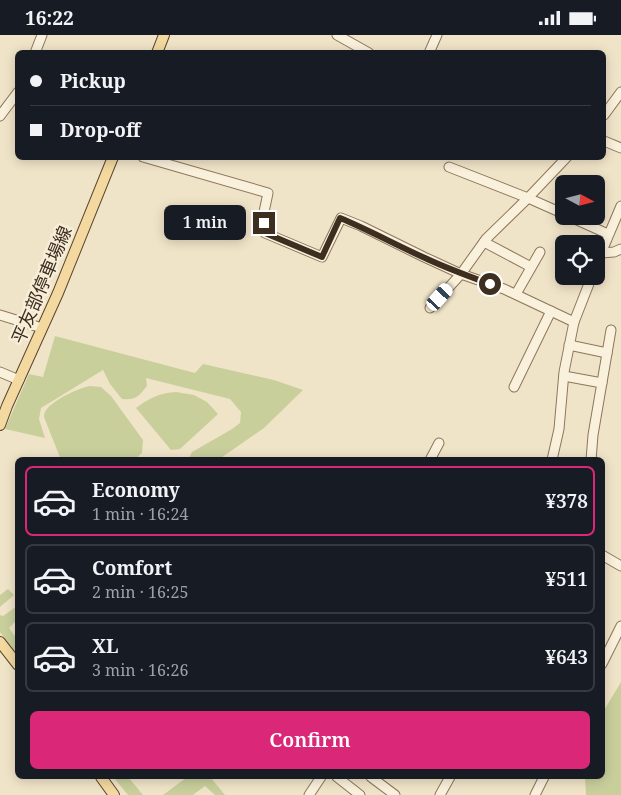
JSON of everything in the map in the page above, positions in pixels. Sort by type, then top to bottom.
[{"type":"main road","points":[[158,50],[164,35]]},
{"type":"main road","name":"平友部停車場線","points":[[0,425],[58,293],[112,160]]},
{"type":"main road","points":[[0,642],[15,661]]},
{"type":"main road","points":[[102,779],[114,795]]},
{"type":"street","points":[[36,50],[42,35]]},
{"type":"street","points":[[337,35],[363,50]]},
{"type":"street","points":[[430,50],[437,35]]},
{"type":"street","points":[[606,112],[621,92]]},
{"type":"street","points":[[0,116],[15,96]]},
{"type":"street","points":[[606,142],[621,148]]},
{"type":"street","points":[[153,160],[268,193],[264,212],[265,233],[322,257],[340,218],[361,226],[461,274],[504,289],[574,322]]},
{"type":"street","points":[[430,308],[461,274],[484,242],[564,160]]},
{"type":"street","points":[[448,167],[555,210]]},
{"type":"street","points":[[605,242],[621,206]]},
{"type":"street","points":[[588,225],[608,234]]},
{"type":"street","points":[[484,242],[531,267]]},
{"type":"street","points":[[605,253],[621,249]]},
{"type":"street","points":[[516,295],[540,252]]},
{"type":"street","points":[[553,457],[559,429],[569,345],[574,322],[588,285]]},
{"type":"street","points":[[514,387],[551,311]]},
{"type":"street","points":[[0,315],[42,328]]},
{"type":"street","points":[[591,457],[593,435],[611,331]]},
{"type":"street","points":[[569,345],[607,353]]},
{"type":"street","points":[[0,372],[19,380]]},
{"type":"street","points":[[564,376],[602,383]]},
{"type":"street","points":[[432,457],[439,443]]},
{"type":"street","points":[[605,557],[621,566]]},
{"type":"street","points":[[605,658],[621,626]]},
{"type":"street","points":[[308,795],[320,779]]},
{"type":"street","points":[[340,779],[360,795]]},
{"type":"street","points":[[374,779],[395,795]]},
{"type":"street","points":[[440,795],[449,779]]},
{"type":"street","points":[[535,795],[543,779]]},
{"type":"green space","points":[[55,336],[195,373],[203,364],[274,380],[303,390],[264,428],[222,457],[190,457],[192,452],[240,423],[241,412],[230,399],[146,378],[147,386],[139,395],[131,399],[122,399],[110,384],[103,370],[41,408],[39,419],[45,438],[5,429],[29,374],[43,377]]},
{"type":"green space","points":[[90,386],[101,387],[111,396],[143,440],[142,453],[137,457],[60,457],[44,417],[45,413],[50,406],[61,398]]},
{"type":"green space","points":[[176,392],[194,395],[207,402],[218,414],[180,449],[171,450],[136,408],[145,401],[155,397]]},
{"type":"green space","points":[[8,589],[14,595],[0,607],[0,595]]},
{"type":"green space","points":[[15,607],[15,622],[9,628],[15,636],[15,652],[0,632],[0,615],[3,616]]},
{"type":"green space","points":[[621,682],[621,795],[586,795],[585,779],[605,779],[605,709]]},
{"type":"green space","points":[[115,779],[130,779],[143,795],[128,795]]},
{"type":"green space","points":[[185,779],[212,779],[225,795],[215,795],[205,786],[193,795],[163,795]]},
{"type":"route","points":[[264,223],[265,233],[322,257],[340,218],[361,226],[461,274],[490,284]]}]
